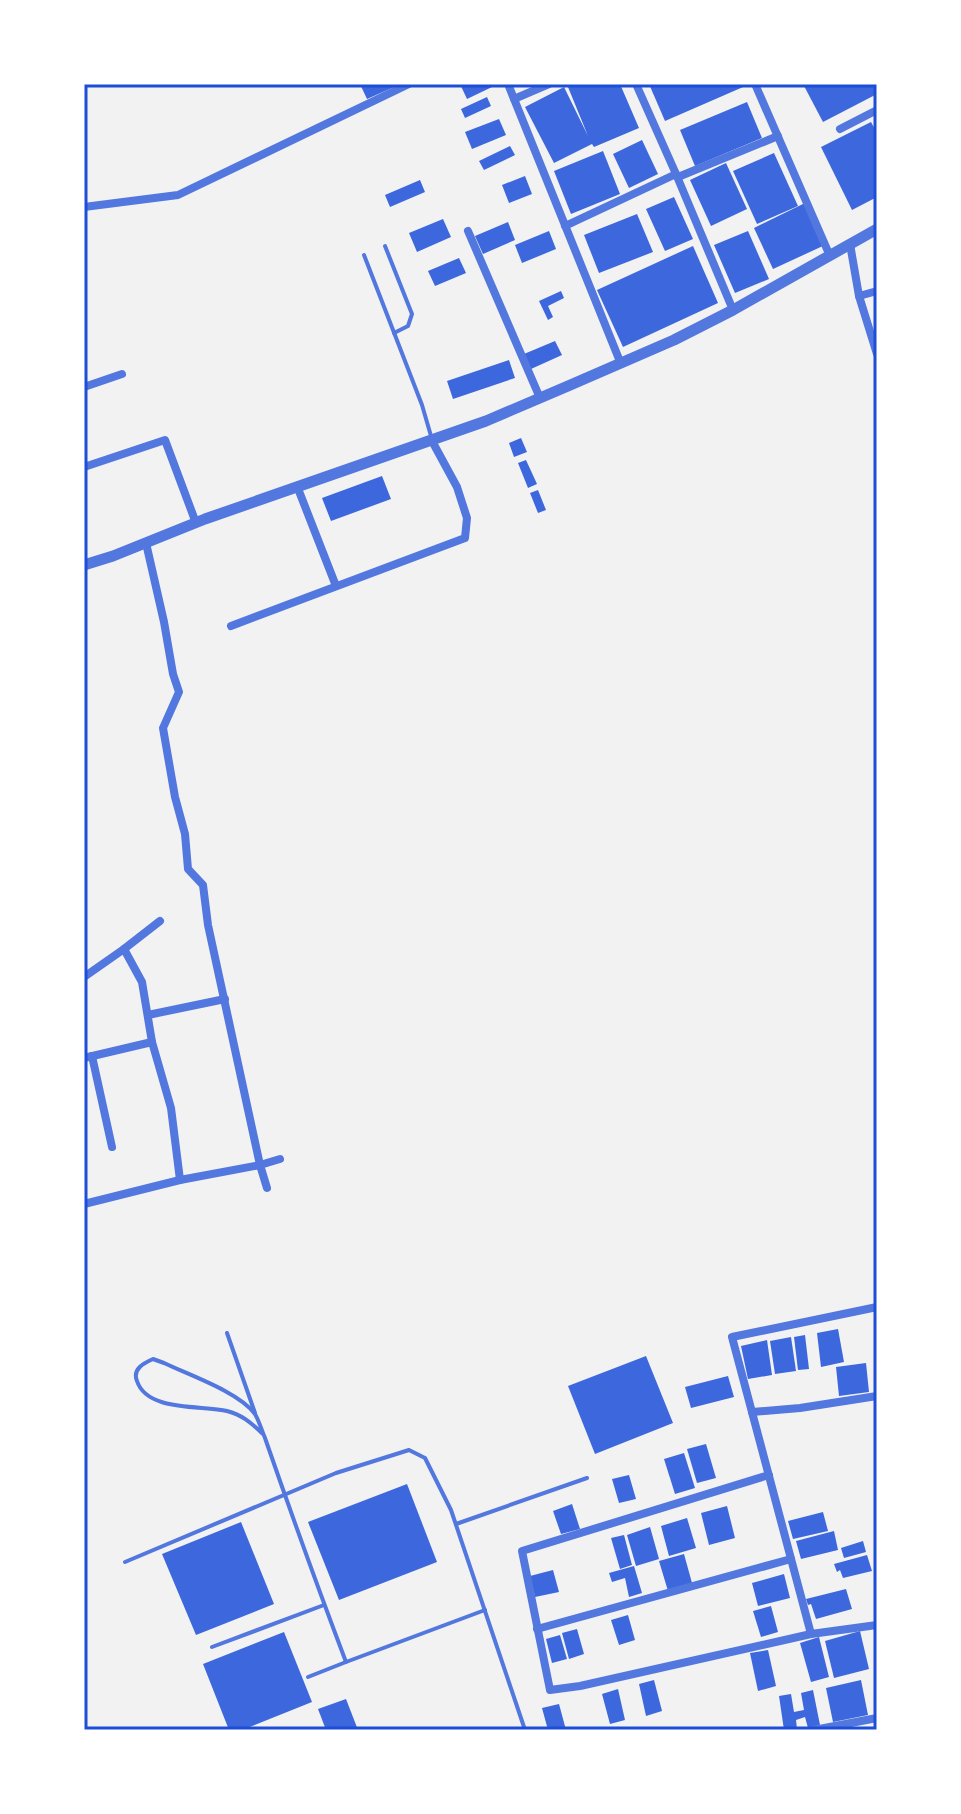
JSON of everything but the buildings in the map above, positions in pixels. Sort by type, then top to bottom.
[{"type":"street","points":[[84,207],[178,195],[409,84]]},
{"type":"street","points":[[508,84],[621,364]]},
{"type":"street","points":[[514,99],[549,84]]},
{"type":"street","points":[[636,84],[733,310]]},
{"type":"street","points":[[755,84],[830,256]]},
{"type":"street","points":[[840,129],[877,110]]},
{"type":"street","points":[[565,226],[677,175],[778,136]]},
{"type":"street","points":[[84,565],[297,486],[432,441],[621,364],[733,310],[877,229]]},
{"type":"street","points":[[468,231],[540,398]]},
{"type":"street","points":[[850,244],[859,296],[877,354]]},
{"type":"street","points":[[859,296],[877,291]]},
{"type":"street","points":[[84,387],[122,374]]},
{"type":"street","points":[[84,467],[165,440],[196,523]]},
{"type":"street","points":[[231,626],[465,538],[467,518],[457,487],[432,441]]},
{"type":"street","points":[[297,486],[336,586]]},
{"type":"street","points":[[146,543],[179,692],[163,728],[185,834],[188,869],[203,885],[208,925],[267,1188]]},
{"type":"street","points":[[84,977],[160,921]]},
{"type":"street","points":[[124,949],[142,982],[152,1042],[171,1108],[180,1180]]},
{"type":"street","points":[[148,1015],[225,999]]},
{"type":"street","points":[[112,1147],[88,1057],[152,1042]]},
{"type":"street","points":[[84,1204],[280,1159]]},
{"type":"street","points":[[811,1634],[732,1337],[877,1307]]},
{"type":"street","points":[[752,1412],[877,1396]]},
{"type":"street","points":[[769,1475],[522,1551],[550,1690],[811,1634],[877,1625]]},
{"type":"street","points":[[537,1629],[791,1559]]},
{"type":"street","points":[[814,1730],[877,1718]]},
{"type":"lane","points":[[385,246],[412,314],[408,326],[394,333]]},
{"type":"lane","points":[[364,255],[422,405],[432,441]]},
{"type":"lane","points":[[227,1333],[346,1662]]},
{"type":"lane","points":[[256,1416],[239,1400],[153,1359],[137,1370],[135,1376],[144,1392],[157,1399],[180,1407],[227,1411],[245,1417],[263,1434]]},
{"type":"lane","points":[[125,1562],[336,1473],[409,1450],[425,1458],[456,1524],[525,1730]]},
{"type":"lane","points":[[456,1524],[587,1478]]},
{"type":"lane","points":[[212,1647],[324,1605]]},
{"type":"lane","points":[[308,1677],[485,1610]]}]
